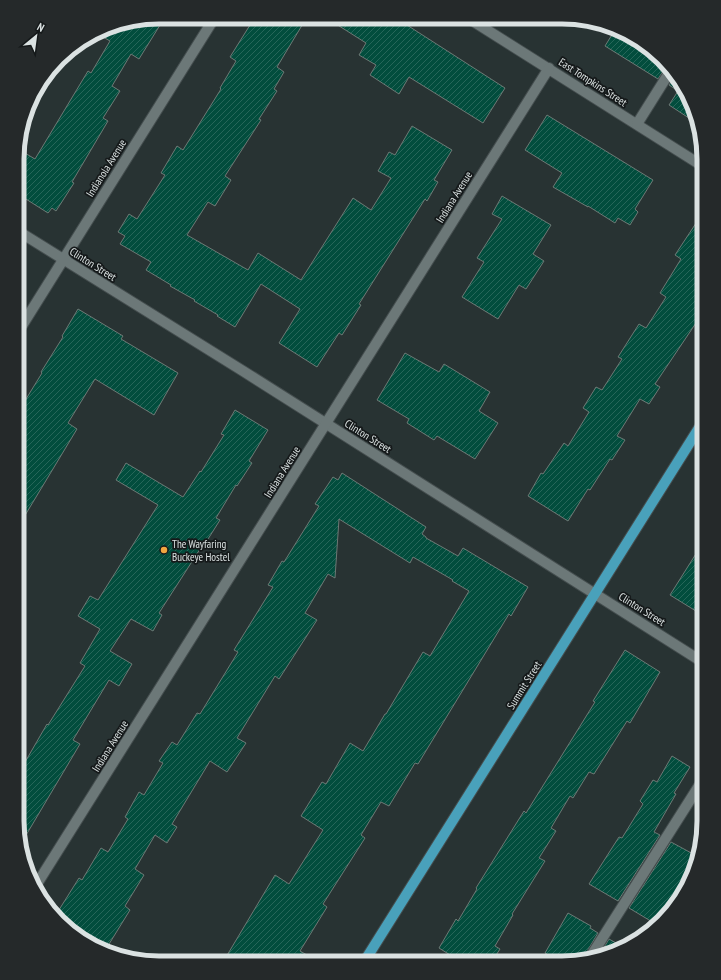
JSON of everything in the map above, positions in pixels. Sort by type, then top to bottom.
[{"type":"main road","name":"Summit Street","points":[[368,956],[697,431]]},
{"type":"street","name":"Indianola Avenue","points":[[24,322],[211,24]]},
{"type":"street","name":"East Tompkins Street","points":[[478,24],[697,163]]},
{"type":"street","name":"Indiana Avenue","points":[[39,882],[549,68]]},
{"type":"street","points":[[637,124],[668,75]]},
{"type":"street","name":"Clinton Street","points":[[24,235],[697,658]]},
{"type":"street","points":[[595,952],[697,789]]},
{"type":"building","points":[[161,24],[139,59],[131,54],[112,86],[120,91],[103,118],[108,121],[72,182],[74,183],[56,211],[52,208],[48,213],[24,198],[24,153],[35,159],[88,71],[91,73],[110,41],[103,37],[115,31],[141,25]]},
{"type":"building","points":[[251,24],[303,24],[277,67],[284,72],[274,89],[277,91],[259,119],[261,120],[225,176],[231,180],[215,206],[208,202],[187,235],[248,270],[258,253],[301,280],[353,198],[371,210],[391,178],[378,171],[389,152],[395,155],[412,126],[452,150],[434,180],[438,182],[427,201],[425,199],[359,304],[361,305],[342,335],[339,333],[317,367],[279,343],[300,309],[261,284],[235,327],[146,270],[151,262],[120,244],[125,236],[118,232],[129,214],[137,219],[165,175],[161,173],[177,146],[183,150],[221,89],[220,88],[236,61],[230,57]]},
{"type":"building","points":[[336,24],[405,24],[505,88],[483,123],[409,77],[399,94],[370,75],[376,65],[359,55],[366,43]]},
{"type":"building","points":[[613,34],[614,34],[630,42],[651,57],[664,70],[658,79],[605,46]]},
{"type":"building","points":[[672,81],[683,99],[691,119],[669,105],[678,91],[669,85]]},
{"type":"building","points":[[547,115],[653,180],[635,209],[638,212],[630,225],[618,218],[615,223],[553,187],[562,173],[525,150]]},
{"type":"building","points":[[502,196],[551,225],[533,254],[544,261],[526,289],[519,285],[498,319],[462,297],[484,262],[477,258],[502,219],[492,214]]},
{"type":"building","points":[[697,222],[697,321],[655,384],[660,387],[649,404],[640,399],[617,436],[625,440],[612,460],[610,459],[590,490],[588,489],[568,521],[528,496],[541,473],[543,474],[564,443],[568,446],[589,412],[583,408],[596,387],[602,390],[622,359],[618,357],[639,324],[646,328],[666,297],[660,293],[681,259],[675,255]]},
{"type":"building","points":[[78,309],[123,336],[121,339],[178,373],[154,415],[95,379],[68,423],[77,429],[24,517],[24,402],[63,337],[62,336]]},
{"type":"building","points":[[405,353],[439,372],[444,364],[490,392],[479,411],[498,423],[475,459],[437,436],[434,440],[407,423],[409,419],[377,400]]},
{"type":"building","points":[[235,410],[268,430],[249,461],[252,463],[237,486],[236,485],[216,518],[220,520],[159,613],[162,615],[153,631],[131,619],[110,651],[132,664],[119,686],[109,680],[73,740],[80,744],[25,837],[24,764],[47,724],[48,725],[85,666],[80,663],[100,629],[78,616],[90,596],[98,600],[158,505],[116,480],[126,463],[183,497],[200,471],[201,472],[224,435],[221,434]]},
{"type":"building","points":[[342,473],[426,527],[422,534],[426,538],[458,556],[463,548],[528,587],[511,616],[509,614],[418,764],[415,763],[389,806],[381,802],[361,835],[365,838],[323,904],[327,907],[300,951],[309,956],[227,956],[275,875],[289,884],[323,830],[301,816],[322,782],[326,784],[350,743],[363,751],[423,652],[430,656],[469,591],[413,557],[410,563],[339,519],[335,578],[328,574],[305,613],[317,620],[279,679],[275,676],[237,738],[246,743],[227,772],[210,761],[172,824],[177,827],[167,843],[155,835],[135,869],[144,875],[125,906],[130,910],[108,946],[91,938],[63,917],[58,911],[79,878],[82,880],[101,848],[108,852],[128,819],[125,817],[139,792],[144,795],[163,763],[159,761],[172,742],[177,745],[197,713],[200,714],[238,652],[234,650],[273,587],[268,585],[282,561],[284,562],[319,506],[315,504],[333,477],[338,480]]},
{"type":"building","points":[[697,552],[697,612],[670,595]]},
{"type":"building","points":[[625,650],[660,672],[630,723],[627,721],[594,774],[589,772],[573,798],[570,796],[551,828],[556,831],[539,858],[545,861],[512,914],[513,915],[495,946],[500,949],[496,956],[452,956],[439,948],[456,919],[458,921],[477,889],[476,888],[524,811],[526,813],[595,702],[593,701]]},
{"type":"building","points":[[672,756],[690,767],[674,793],[676,794],[654,832],[660,835],[618,901],[589,884],[619,837],[622,838],[643,804],[640,801],[653,780],[657,782]]},
{"type":"building","points":[[671,842],[693,854],[690,865],[683,881],[664,910],[652,922],[629,908]]},
{"type":"building","points":[[568,913],[591,926],[590,928],[598,933],[586,954],[550,956],[545,953]]},
{"type":"building","points":[[609,939],[618,944],[606,949],[603,950]]},
{"type":"place","name":"The Wayfaring Buckeye Hostel","points":[[164,550]]}]
